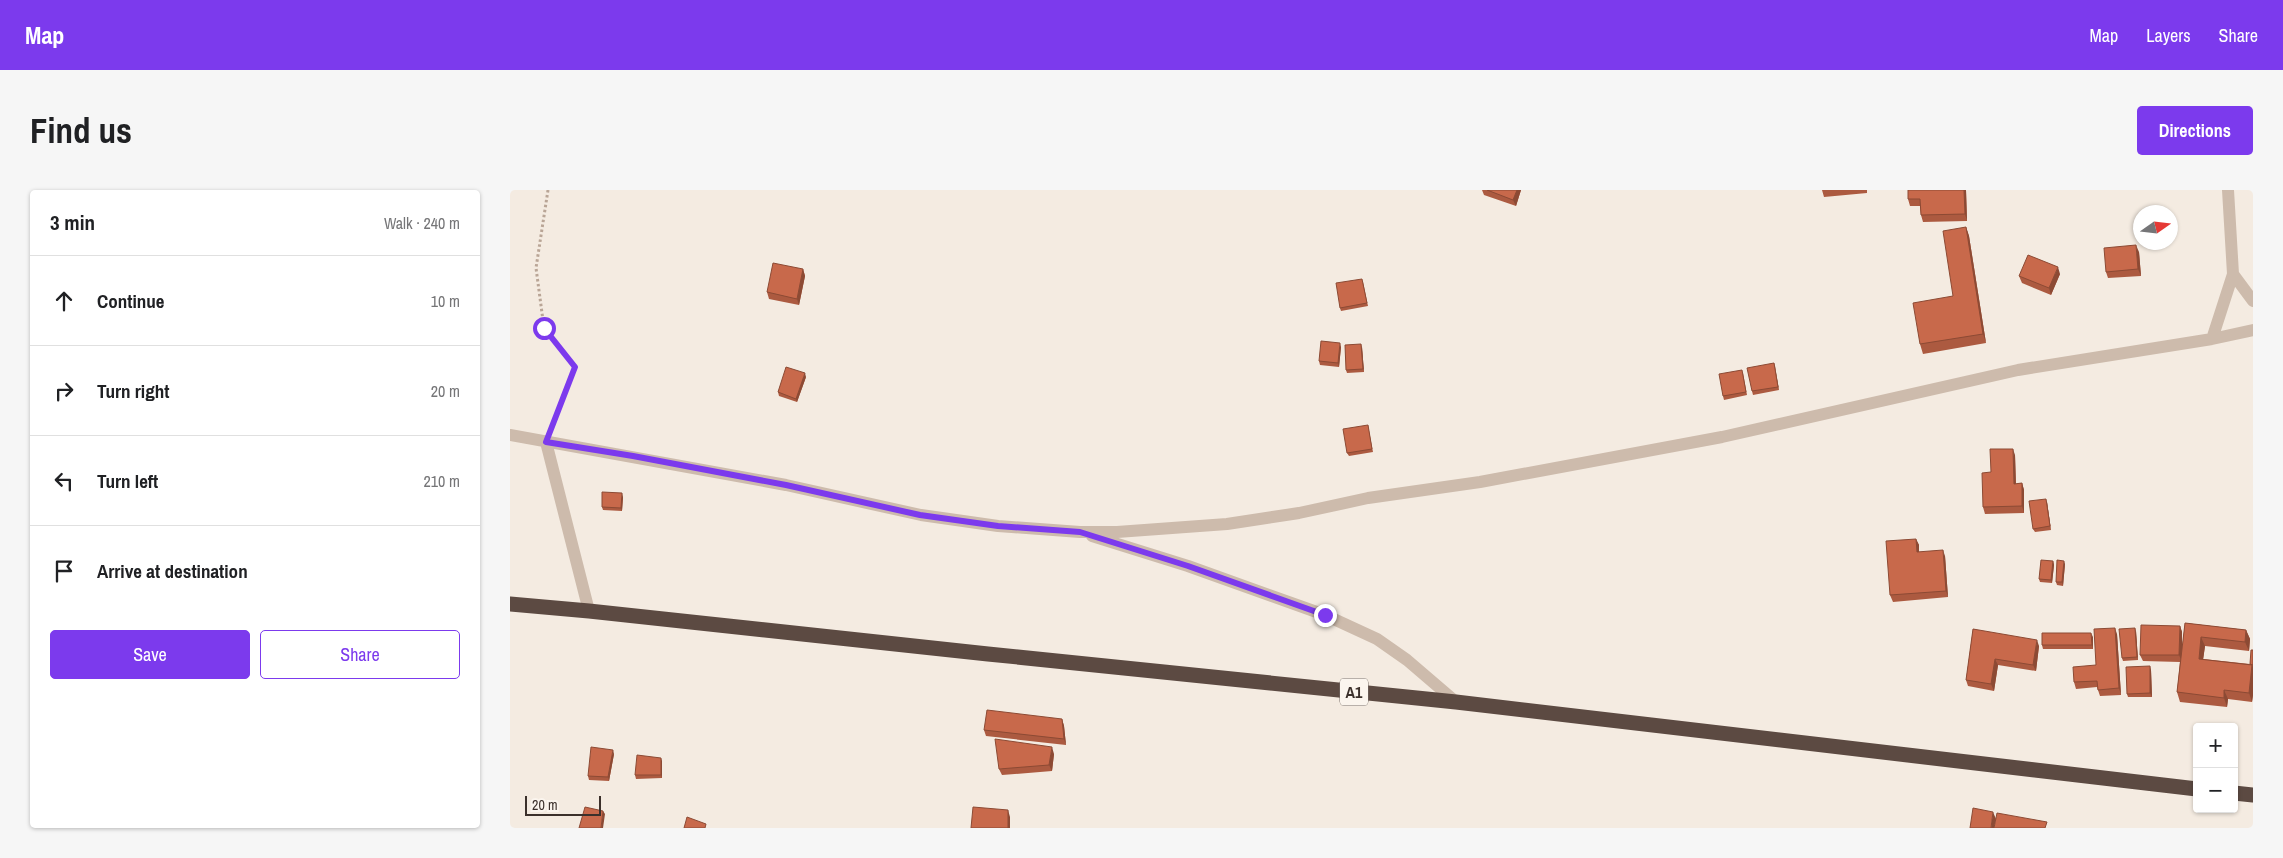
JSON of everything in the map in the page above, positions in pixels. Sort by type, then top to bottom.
[{"type":"highway","name":"A1","points":[[510,604],[1456,702],[2193,789]]},
{"type":"highway","points":[[2238,793],[2253,795]]},
{"type":"street","points":[[2212,339],[2234,274],[2228,190]]},
{"type":"street","points":[[2234,274],[2253,301]]},
{"type":"street","points":[[510,435],[786,485],[920,515],[998,526],[1080,532],[1227,524],[1299,513],[1368,498],[1480,482],[1722,437],[2018,370],[2212,339],[2253,330]]},
{"type":"street","points":[[546,442],[589,611]]},
{"type":"street","points":[[1080,532],[1188,566],[1325,615],[1377,639],[1407,660],[1456,702]]},
{"type":"path","points":[[546,442],[575,367],[544,328],[536,268],[548,190]]},
{"type":"building","points":[[1487,190],[1517,190],[1513,200]]},
{"type":"building","points":[[1908,190],[1964,190],[1965,214],[1921,215],[1920,199],[1908,199]]},
{"type":"building","points":[[1966,227],[1983,334],[1920,344],[1913,303],[1953,296],[1943,231]]},
{"type":"building","points":[[2133,245],[2133,250],[2136,250],[2138,269],[2106,272],[2104,248]]},
{"type":"building","points":[[2028,255],[2058,267],[2049,288],[2019,276]]},
{"type":"building","points":[[773,263],[803,269],[797,299],[767,292]]},
{"type":"building","points":[[1362,279],[1367,303],[1340,308],[1336,283]]},
{"type":"building","points":[[1321,341],[1340,343],[1338,363],[1319,361]]},
{"type":"building","points":[[1361,344],[1363,369],[1346,370],[1345,345]]},
{"type":"building","points":[[1774,363],[1778,387],[1752,391],[1747,368]]},
{"type":"building","points":[[786,367],[805,373],[796,399],[778,392]]},
{"type":"building","points":[[1742,370],[1746,392],[1723,396],[1719,374]]},
{"type":"building","points":[[1368,425],[1372,449],[1347,453],[1343,429]]},
{"type":"building","points":[[1990,449],[2013,449],[2014,484],[2022,483],[2022,506],[1983,507],[1982,473],[1991,472]]},
{"type":"building","points":[[602,492],[622,493],[621,508],[602,507]]},
{"type":"building","points":[[2046,499],[2050,526],[2033,529],[2029,501]]},
{"type":"building","points":[[1916,539],[1917,552],[1943,550],[1946,591],[1890,595],[1886,541]]},
{"type":"building","points":[[2041,560],[2053,561],[2051,580],[2039,579]]},
{"type":"building","points":[[2057,560],[2064,561],[2062,582],[2056,582]]},
{"type":"building","points":[[2185,623],[2246,630],[2245,642],[2201,637],[2199,659],[2252,665],[2249,693],[2224,690],[2224,698],[2177,692]]},
{"type":"building","points":[[2141,625],[2180,626],[2179,655],[2140,655]]},
{"type":"building","points":[[2115,628],[2119,688],[2098,690],[2097,681],[2074,682],[2073,667],[2096,665],[2094,629]]},
{"type":"building","points":[[2135,628],[2137,657],[2122,658],[2119,629]]},
{"type":"building","points":[[1973,629],[2037,640],[2033,665],[1995,659],[1991,684],[1966,680]]},
{"type":"building","points":[[2042,633],[2091,633],[2092,645],[2042,645]]},
{"type":"building","points":[[2251,650],[2253,650],[2253,665],[2250,664]]},
{"type":"building","points":[[2150,666],[2150,693],[2127,694],[2126,667]]},
{"type":"building","points":[[987,710],[1062,719],[1064,739],[984,730]]},
{"type":"building","points":[[995,739],[1052,747],[1049,765],[999,769]]},
{"type":"building","points":[[591,747],[613,750],[608,777],[588,776]]},
{"type":"building","points":[[637,755],[661,758],[661,775],[635,775]]},
{"type":"building","points":[[585,807],[603,811],[601,828],[579,828]]},
{"type":"building","points":[[973,807],[1008,810],[1008,828],[971,828]]},
{"type":"building","points":[[1973,808],[1993,812],[1991,828],[1970,828]]},
{"type":"building","points":[[1997,813],[2047,822],[2045,828],[1994,828]]},
{"type":"building","points":[[687,817],[706,824],[705,828],[684,828]]},
{"type":"route","points":[[544,328],[575,367],[546,442],[633,456],[786,485],[920,515],[998,526],[1080,532],[1188,566],[1325,615]]}]
